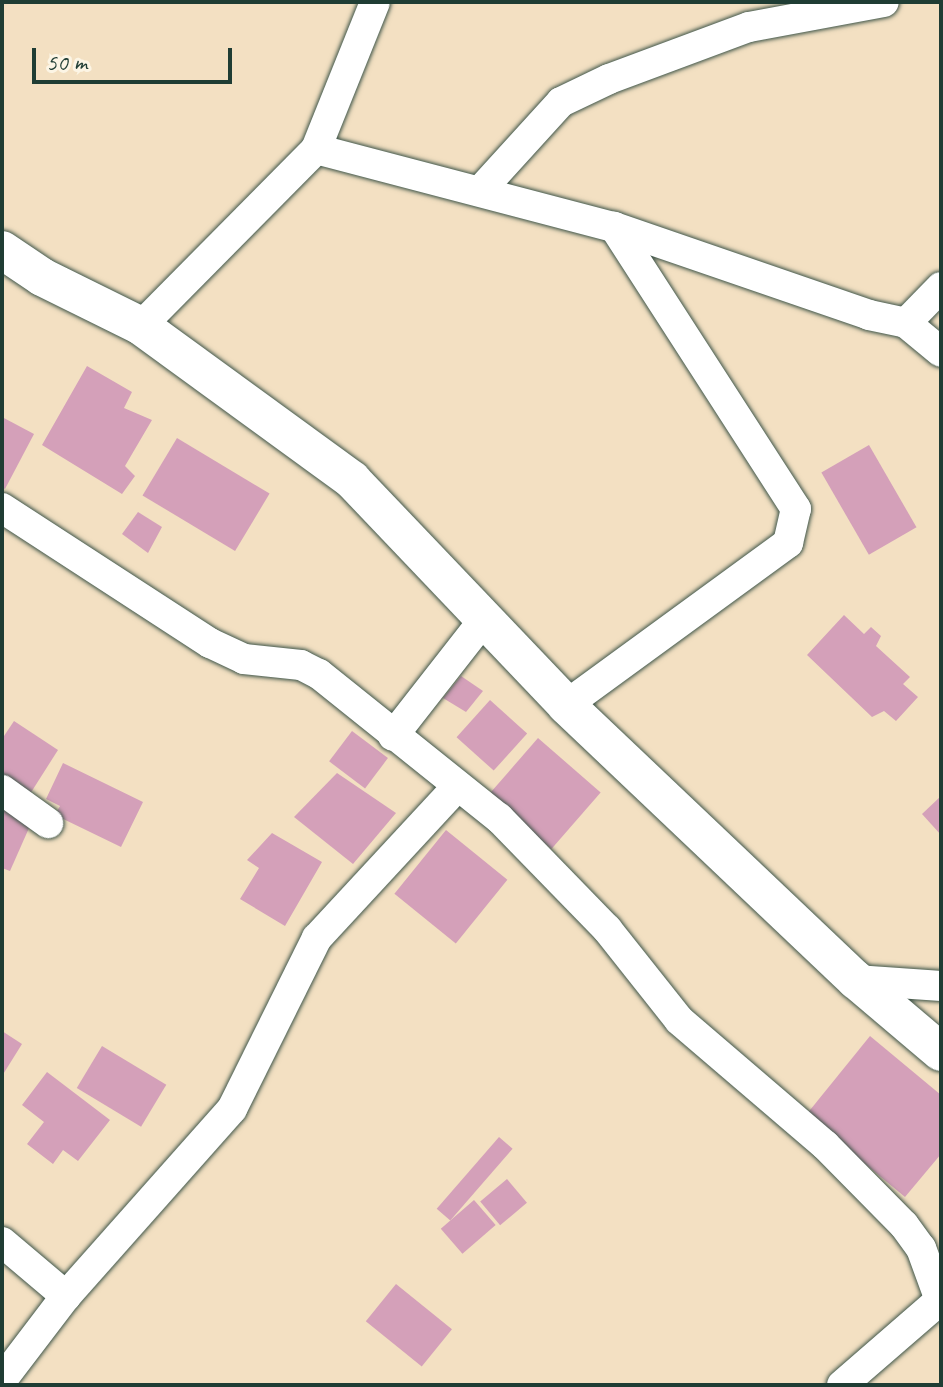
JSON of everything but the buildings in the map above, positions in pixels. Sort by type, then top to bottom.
[{"type":"street","points":[[141,326],[316,149],[375,2]]},
{"type":"street","points":[[480,191],[561,102],[597,85],[749,27],[884,2]]},
{"type":"street","points":[[316,149],[614,227],[869,315],[906,323],[941,352]]},
{"type":"street","points":[[566,705],[788,543],[796,509],[614,227]]},
{"type":"street","points":[[2,250],[42,277],[141,326],[352,480],[566,705],[856,980],[941,1052]]},
{"type":"street","points":[[906,323],[941,287]]},
{"type":"street","points":[[2,508],[210,643],[244,659],[301,665],[319,674],[528,844],[607,929],[679,1020],[825,1145],[904,1225],[921,1248],[940,1302],[842,1385]]},
{"type":"street","points":[[393,736],[483,621]]},
{"type":"street","points":[[2,1380],[66,1296],[232,1109],[317,938],[458,786]]},
{"type":"street","points":[[2,790],[48,823]]},
{"type":"street","points":[[856,980],[941,986]]},
{"type":"street","points":[[2,1242],[66,1296]]}]
